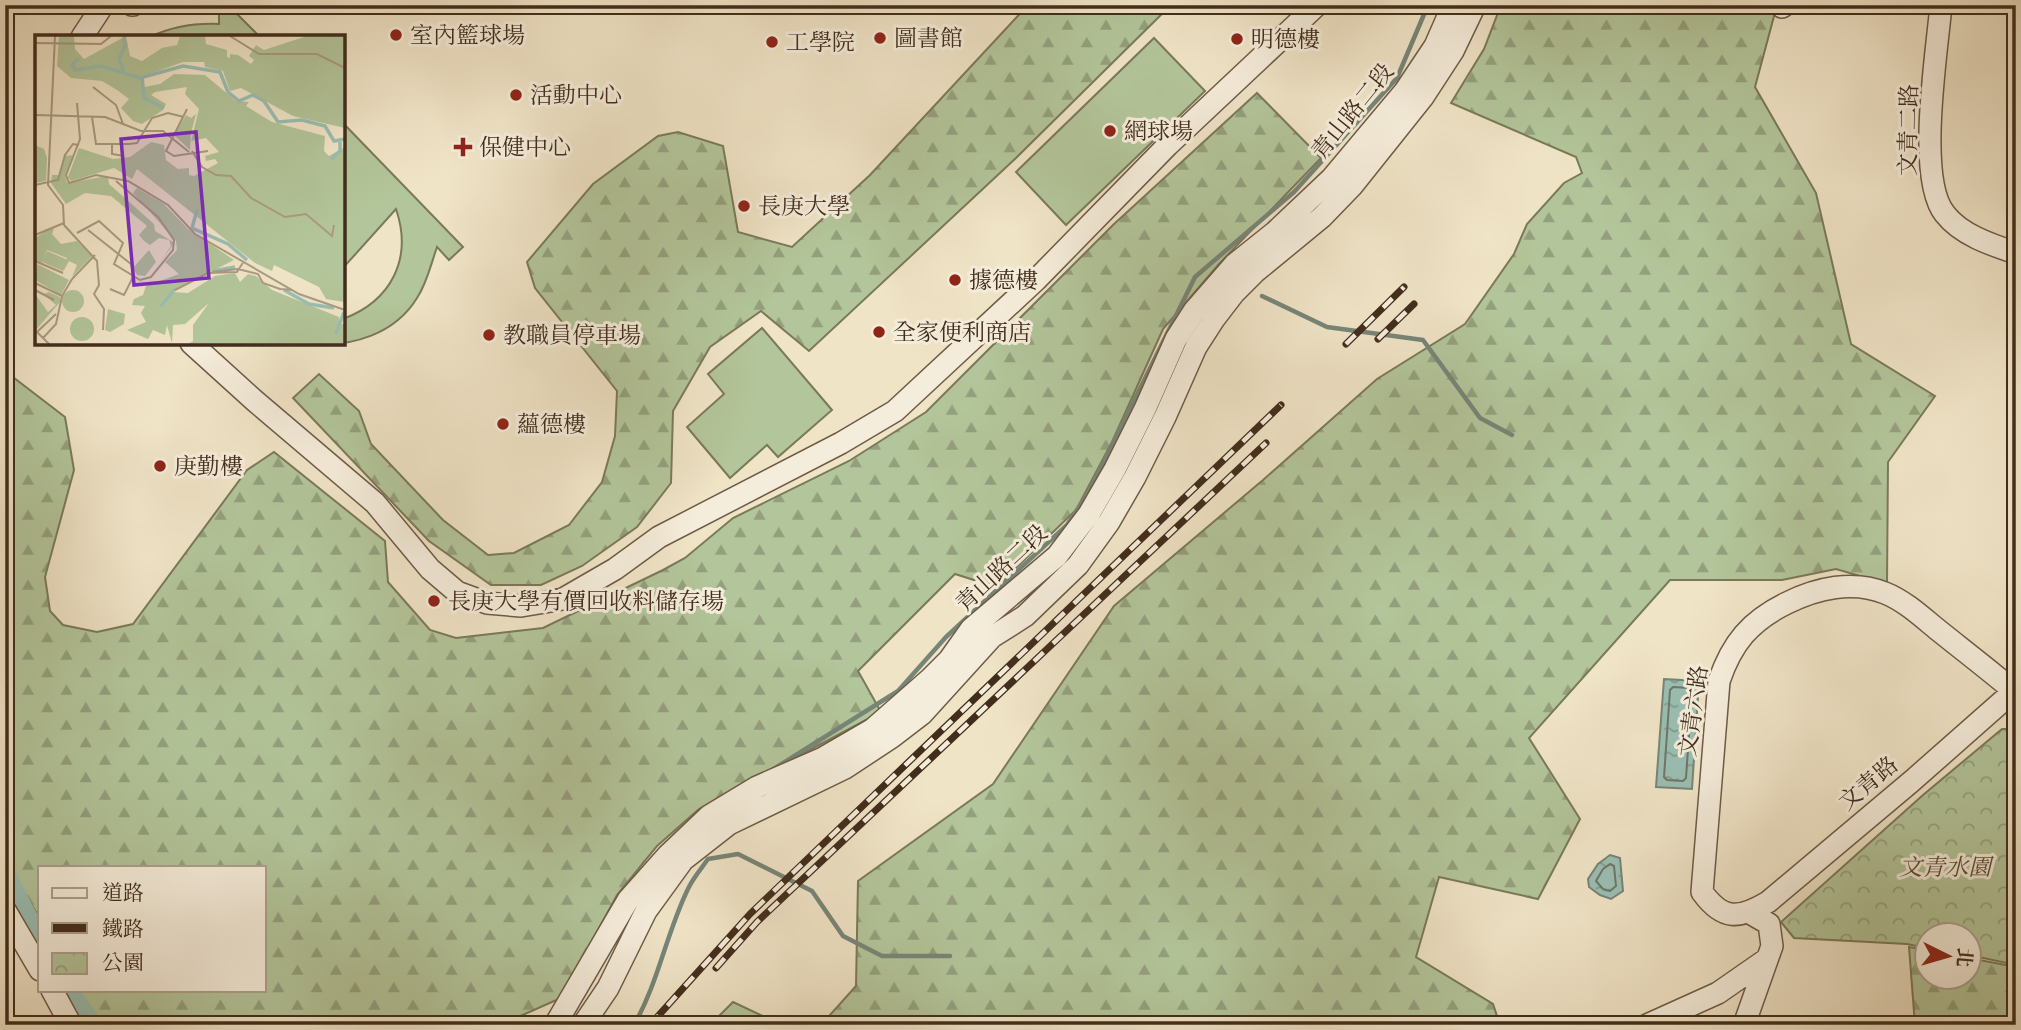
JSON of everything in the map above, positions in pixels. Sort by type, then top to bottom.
[{"type":"street","points":[[83,35],[103,5]]},
{"type":"street","points":[[193,345],[375,503],[430,569],[457,592],[487,603],[521,606],[564,599],[615,569],[659,537],[841,443],[895,411],[1036,280],[1168,145],[1317,5]]},
{"type":"street","name":"青山路二段","points":[[555,1025],[628,900],[668,855],[709,816],[757,787],[823,758],[873,729],[940,670],[971,629],[1057,556],[1089,514],[1115,469],[1176,339],[1194,311],[1235,264],[1275,232],[1332,178],[1405,91],[1435,46],[1453,5]]},
{"type":"street","name":"青山路二段","points":[[583,1025],[608,988],[646,911],[683,860],[729,824],[845,768],[892,737],[922,714],[992,638],[1025,616],[1078,565],[1109,522],[1135,477],[1196,347],[1214,319],[1255,272],[1322,217],[1353,186],[1423,97],[1453,51],[1475,5]]},
{"type":"street","name":"文青二路","points":[[1941,5],[1930,165],[1934,191],[1944,214],[1958,226],[1990,244],[2016,253]]},
{"type":"street","name":"文青六路","points":[[1750,913],[1729,915],[1714,909],[1702,892],[1719,681],[1727,656],[1758,620],[1805,594],[1831,587],[1857,587],[1885,593],[1913,610],[2015,690]]},
{"type":"street","name":"文青路","points":[[1750,913],[1768,902],[1912,781],[2015,690]]},
{"type":"street","points":[[5,910],[38,967]]},
{"type":"street","points":[[1744,1025],[1772,946],[1769,925],[1750,913]]},
{"type":"street","points":[[1647,1025],[1718,993],[1767,958]]},
{"type":"street","points":[[53,992],[71,1025]]},
{"type":"green space","points":[[228,5],[258,35],[155,35],[184,26],[219,24],[219,14]]},
{"type":"green space","points":[[1028,5],[1171,5],[1016,158],[809,351],[761,311],[710,347],[673,411],[671,483],[637,527],[582,566],[541,585],[491,585],[429,541],[293,398],[319,374],[359,411],[371,444],[443,520],[488,555],[514,553],[569,525],[602,482],[615,436],[617,391],[535,288],[527,262],[593,184],[658,136],[678,132],[723,146],[738,232],[792,247],[870,175]]},
{"type":"green space","points":[[1501,5],[1777,5],[1755,87],[1816,193],[1851,344],[1935,396],[1888,462],[1887,584],[1836,569],[1782,580],[1670,580],[1529,738],[1580,819],[1538,899],[1439,877],[1416,957],[1493,1004],[1500,1025],[821,1025],[856,986],[858,881],[993,784],[1114,606],[1377,379],[1465,324],[1514,254],[1527,224],[1564,183],[1582,173],[1576,157],[1451,103],[1484,49]]},
{"type":"green space","name":"網球場","points":[[1154,38],[1205,91],[1066,225],[1016,172]]},
{"type":"green space","points":[[1257,93],[1321,158],[1219,264],[1163,329],[1112,442],[1076,510],[996,587],[955,574],[858,671],[881,712],[699,809],[657,846],[617,895],[561,998],[518,1017],[512,1025],[98,1025],[80,992],[266,992],[266,866],[38,866],[38,916],[5,860],[5,371],[65,417],[74,470],[45,577],[50,611],[63,625],[97,632],[133,624],[247,470],[274,452],[385,541],[388,582],[430,630],[456,638],[543,628],[685,558],[733,518],[849,461],[926,412],[1113,225]]},
{"type":"green space","points":[[345,125],[463,247],[449,260],[437,247],[426,280],[408,310],[385,329],[345,343],[345,318],[374,301],[394,276],[402,245],[401,227],[396,209],[345,266]]},
{"type":"green space","points":[[762,328],[832,410],[778,457],[767,445],[730,478],[687,427],[724,394],[708,374]]},
{"type":"green space","name":"文青水園","points":[[2002,729],[2016,729],[2016,965],[1982,958],[1982,922],[1912,922],[1912,945],[1794,938],[1781,922],[1923,795]]},
{"type":"green space","points":[[1909,947],[1912,948],[1912,986]]},
{"type":"green space","points":[[1982,960],[2016,967],[2016,1025],[1915,1025],[1912,992],[1982,992]]},
{"type":"green space","points":[[733,1002],[782,1025],[710,1025]]},
{"type":"water","points":[[1664,679],[1699,681],[1692,789],[1656,787]]},
{"type":"water","points":[[1610,855],[1620,858],[1623,891],[1611,899],[1589,887],[1588,879],[1598,864]]},
{"type":"waterway","points":[[772,770],[898,691],[946,637],[1067,525],[1089,492],[1195,277],[1294,192],[1397,78],[1428,5]]},
{"type":"waterway","points":[[1262,296],[1327,327],[1423,340],[1480,418],[1512,435]]},
{"type":"waterway","points":[[634,1025],[649,993],[687,891],[708,859],[738,854],[812,891],[843,936],[882,956],[950,956]]},
{"type":"waterway","points":[[5,880],[38,944]]},
{"type":"waterway","points":[[65,992],[89,1025]]},
{"type":"railway","points":[[1346,344],[1404,287]]},
{"type":"railway","points":[[1378,339],[1414,304]]},
{"type":"railway","points":[[650,1025],[750,914],[1281,405]]},
{"type":"railway","points":[[716,968],[757,922],[1266,443]]},
{"type":"place","name":"室內籃球場","points":[[396,35]]},
{"type":"place","name":"圖書館","points":[[880,38]]},
{"type":"place","name":"明德樓","points":[[1237,39]]},
{"type":"place","name":"工學院","points":[[772,42]]},
{"type":"place","name":"活動中心","points":[[516,95]]},
{"type":"place","name":"網球場","points":[[1110,131]]},
{"type":"place","name":"保健中心","points":[[463,147]]},
{"type":"place","name":"長庚大學","points":[[744,206]]},
{"type":"place","name":"據德樓","points":[[955,280]]},
{"type":"place","name":"全家便利商店","points":[[879,332]]},
{"type":"place","name":"教職員停車場","points":[[489,335]]},
{"type":"place","name":"蘊德樓","points":[[503,424]]},
{"type":"place","name":"庚勤樓","points":[[160,466]]},
{"type":"place","name":"長庚大學有價回收料儲存場","points":[[434,601]]}]
